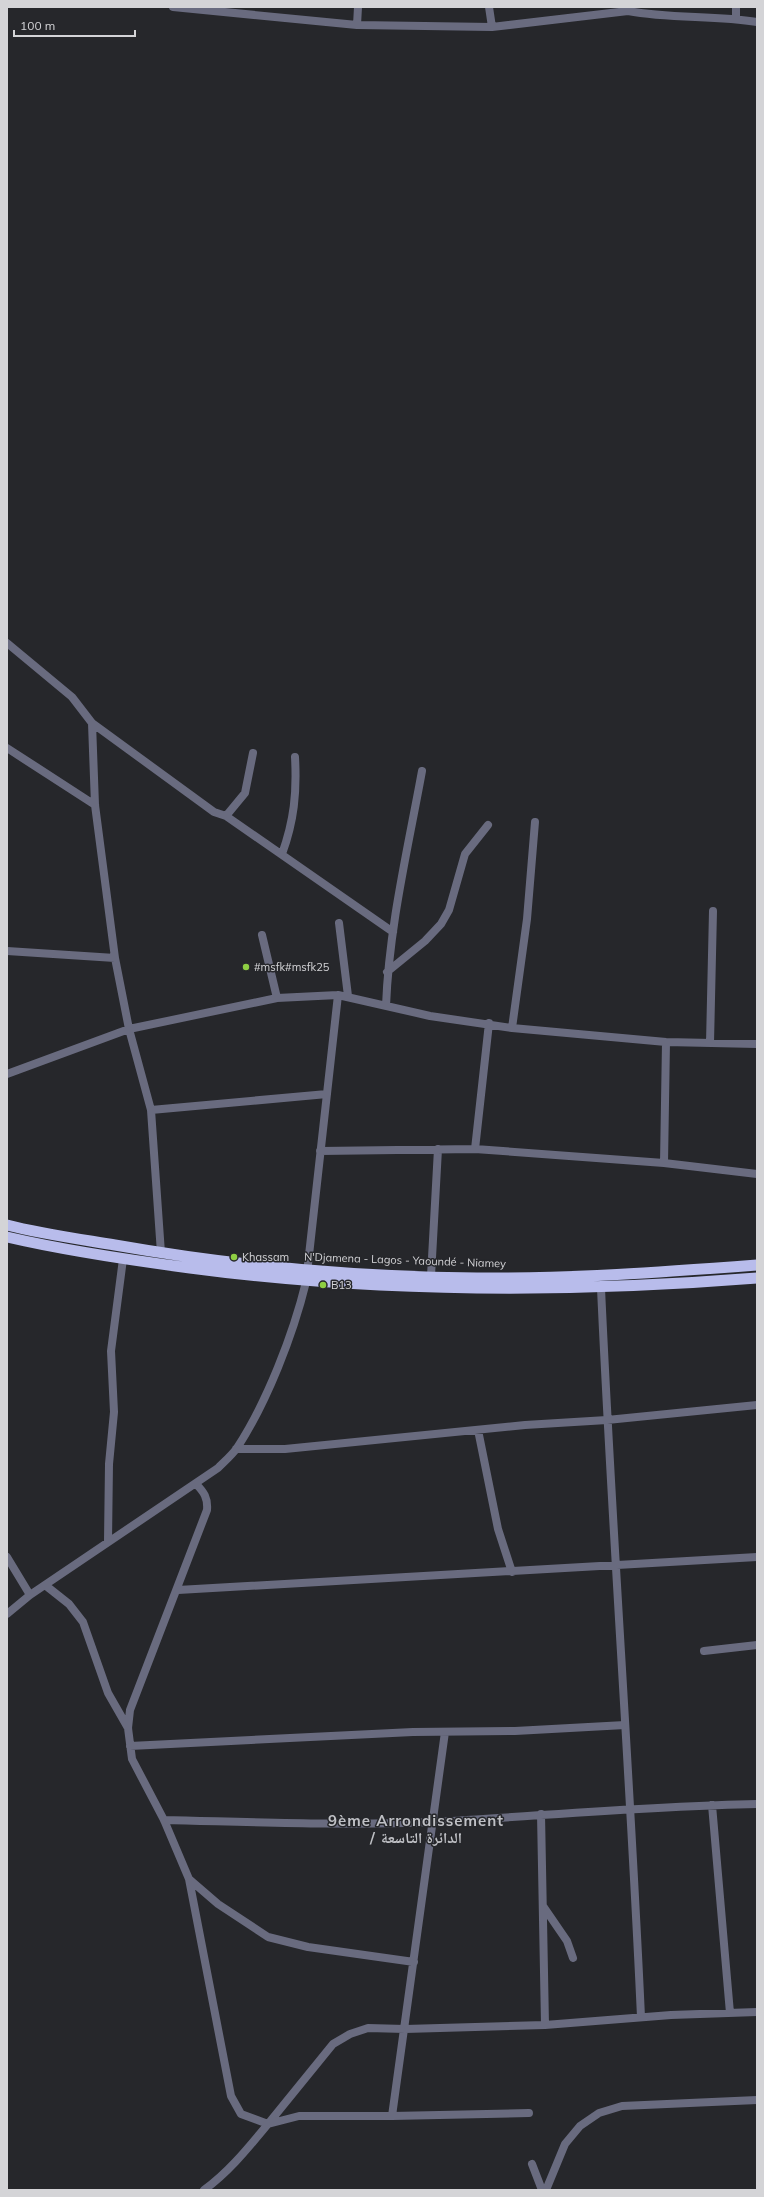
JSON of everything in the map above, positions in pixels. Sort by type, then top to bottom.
[{"type":"highway","name":"N'Djamena - Lagos - Yaoundé - Niamey","points":[[7,1225],[161,1253],[307,1276],[431,1276],[477,1278],[586,1276],[757,1265]]},
{"type":"highway","name":"N'Djamena - Lagos - Yaoundé - Niamey","points":[[7,1237],[123,1259],[431,1288],[601,1288],[757,1279]]},
{"type":"street","points":[[173,7],[357,25],[492,27],[607,10],[646,14],[736,18],[757,22]]},
{"type":"street","points":[[357,25],[358,7]]},
{"type":"street","points":[[489,7],[492,27]]},
{"type":"street","points":[[736,7],[736,18]]},
{"type":"street","points":[[7,643],[72,697],[92,723],[214,812],[226,816],[393,932]]},
{"type":"street","points":[[92,723],[96,805],[115,958],[129,1029],[151,1110],[161,1253]]},
{"type":"street","points":[[7,748],[96,805]]},
{"type":"street","points":[[226,816],[245,793],[254,753]]},
{"type":"street","points":[[282,854],[291,829],[296,779],[295,757]]},
{"type":"street","points":[[386,1006],[387,972],[393,932],[422,771]]},
{"type":"street","points":[[512,1028],[528,919],[535,822]]},
{"type":"street","points":[[387,972],[425,941],[441,924],[449,910],[464,854],[488,825]]},
{"type":"street","points":[[710,1043],[713,911]]},
{"type":"street","points":[[338,923],[348,996]]},
{"type":"street","points":[[262,935],[277,998]]},
{"type":"street","points":[[7,951],[115,958]]},
{"type":"street","points":[[7,1074],[129,1029],[277,998],[338,995],[348,996],[430,1016],[489,1023],[512,1028],[666,1042],[757,1044]]},
{"type":"street","points":[[7,1614],[30,1595],[218,1468],[236,1449],[266,1394],[294,1323],[307,1276],[338,995]]},
{"type":"street","points":[[475,1150],[489,1023]]},
{"type":"street","points":[[664,1162],[666,1042]]},
{"type":"street","points":[[151,1110],[327,1094]]},
{"type":"street","points":[[320,1151],[438,1149],[475,1150],[664,1162],[757,1174]]},
{"type":"street","points":[[431,1276],[438,1149]]},
{"type":"street","points":[[108,1542],[109,1464],[114,1412],[111,1350],[123,1259]]},
{"type":"street","points":[[601,1288],[615,1566],[632,1809],[641,2017]]},
{"type":"street","points":[[236,1449],[285,1449],[757,1405]]},
{"type":"street","points":[[478,1430],[498,1529],[512,1572]]},
{"type":"street","points":[[196,1484],[205,1495],[208,1502],[207,1510],[152,1658],[130,1710],[128,1728],[132,1759],[164,1820],[189,1879],[231,2096],[241,2114],[268,2124],[299,2116],[392,2116],[529,2112]]},
{"type":"street","points":[[7,1557],[30,1595]]},
{"type":"street","points":[[178,1590],[757,1557]]},
{"type":"street","points":[[45,1585],[69,1604],[83,1622],[108,1693],[128,1728]]},
{"type":"street","points":[[704,1651],[757,1645]]},
{"type":"street","points":[[130,1746],[625,1725]]},
{"type":"street","points":[[392,2116],[445,1732]]},
{"type":"street","points":[[164,1820],[310,1823],[432,1822],[541,1814],[757,1804]]},
{"type":"street","points":[[712,1805],[730,2013]]},
{"type":"street","points":[[541,1814],[545,2025]]},
{"type":"street","points":[[189,1879],[218,1904],[268,1937],[308,1947],[414,1962]]},
{"type":"street","points":[[543,1905],[567,1941],[573,1958]]},
{"type":"street","points":[[204,2190],[216,2182],[242,2156],[333,2044],[350,2034],[368,2028],[405,2029],[545,2025],[641,2017],[757,2012]]},
{"type":"street","points":[[546,2190],[565,2144],[580,2126],[599,2112],[622,2106],[757,2100]]},
{"type":"street","points":[[532,2164],[542,2190]]},
{"type":"place","name":"#msfk#msfk25","points":[[246,967]]},
{"type":"place","name":"Khassam","points":[[234,1257]]},
{"type":"place","name":"B13","points":[[323,1285]]},
{"type":"district","name":"9ème Arrondissement / الدائرة التاسعة","points":[[416,1828]]}]
